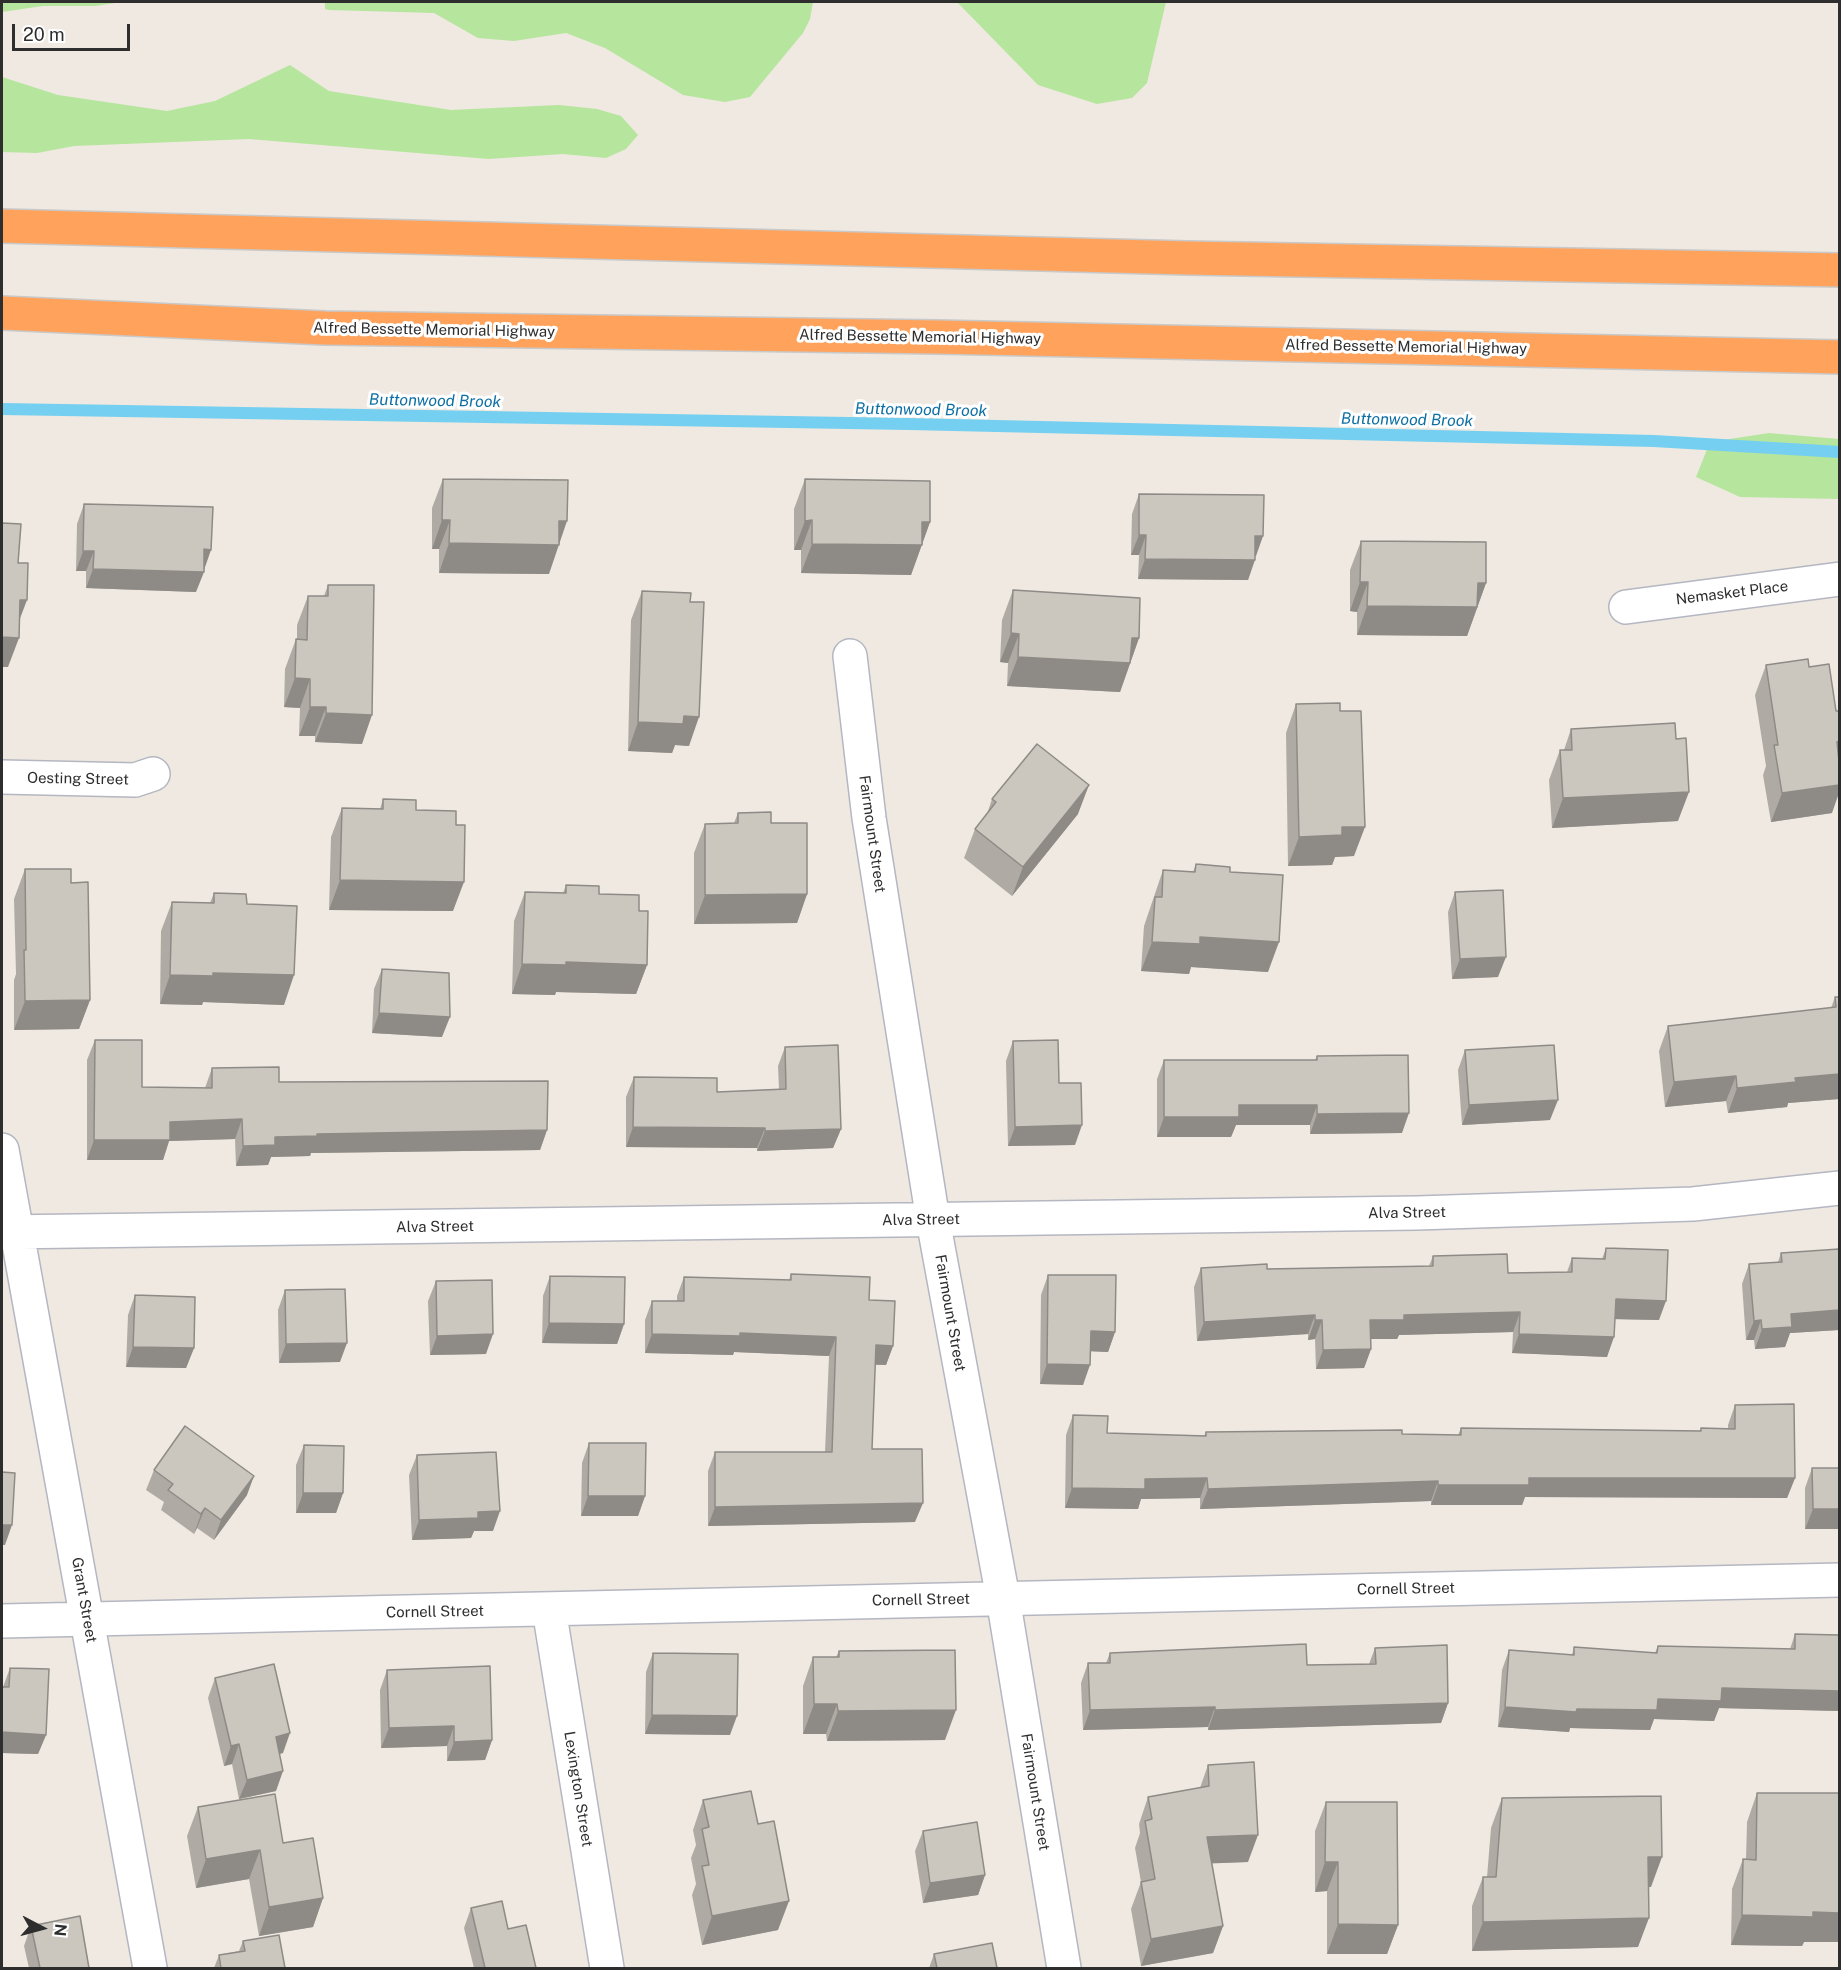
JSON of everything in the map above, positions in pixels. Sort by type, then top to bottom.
[{"type":"highway","points":[[2,226],[1188,258],[1839,270]]},
{"type":"highway","name":"Alfred Bessette Memorial Highway","points":[[2,313],[360,329],[950,337],[1839,357]]},
{"type":"street","name":"Nemasket Place","points":[[1626,607],[1839,579]]},
{"type":"street","name":"Fairmount Street","points":[[850,656],[869,818],[933,1220],[1003,1598],[1064,1968]]},
{"type":"street","name":"Oesting Street","points":[[2,777],[135,780],[153,774]]},
{"type":"street","name":"Grant Street","points":[[2,1150],[9,1232],[87,1619],[150,1968]]},
{"type":"street","name":"Alva Street","points":[[9,1232],[1417,1213],[1681,1204],[1839,1188]]},
{"type":"street","name":"Cornell Street","points":[[2,1621],[1839,1580]]},
{"type":"street","name":"Lexington Street","points":[[549,1610],[607,1968]]},
{"type":"green space","points":[[2,2],[122,2],[95,6],[43,6],[2,12]]},
{"type":"green space","points":[[325,2],[813,2],[810,19],[803,33],[750,97],[725,102],[683,95],[605,48],[566,33],[514,41],[478,38],[434,13],[329,10],[325,9]]},
{"type":"green space","points":[[957,2],[1166,2],[1147,83],[1132,98],[1097,104],[1038,85]]},
{"type":"green space","points":[[290,65],[329,91],[451,110],[559,105],[597,109],[621,116],[638,135],[626,149],[606,158],[563,154],[489,159],[249,139],[74,146],[37,153],[2,152],[2,77],[58,95],[167,111],[215,101]]},
{"type":"green space","points":[[1769,433],[1839,439],[1839,499],[1740,497],[1696,477],[1710,442]]},
{"type":"building","points":[[443,479],[568,480],[567,521],[559,521],[559,545],[449,543],[450,520],[442,520]]},
{"type":"building","points":[[805,479],[930,481],[930,522],[922,522],[922,545],[812,544],[812,520],[805,521]]},
{"type":"building","points":[[1139,494],[1264,495],[1263,536],[1255,536],[1255,560],[1145,559],[1146,535],[1139,535]]},
{"type":"building","points":[[84,504],[213,507],[211,550],[204,549],[204,572],[93,569],[94,551],[83,551]]},
{"type":"building","points":[[2,523],[21,524],[18,563],[28,563],[27,600],[20,600],[19,638],[2,637]]},
{"type":"building","points":[[1361,541],[1486,542],[1486,583],[1478,583],[1477,607],[1367,606],[1368,582],[1360,582]]},
{"type":"building","points":[[328,585],[374,585],[372,715],[326,713],[326,707],[310,707],[310,679],[295,678],[296,639],[307,640],[308,596],[328,596]]},
{"type":"building","points":[[1013,590],[1140,598],[1139,638],[1132,638],[1130,663],[1018,657],[1019,634],[1011,633]]},
{"type":"building","points":[[642,591],[691,593],[690,602],[704,602],[699,717],[684,716],[683,724],[638,722]]},
{"type":"building","points":[[1808,659],[1809,667],[1829,664],[1836,711],[1839,711],[1839,741],[1837,742],[1839,785],[1782,793],[1774,745],[1778,745],[1766,665]]},
{"type":"building","points":[[1340,703],[1340,711],[1361,711],[1365,827],[1342,827],[1342,835],[1299,837],[1296,704]]},
{"type":"building","points":[[1675,723],[1676,739],[1686,738],[1689,792],[1563,798],[1560,750],[1572,750],[1571,729]]},
{"type":"building","points":[[1037,744],[1089,785],[1023,867],[975,829],[996,802],[992,799]]},
{"type":"building","points":[[383,799],[416,800],[416,810],[456,811],[456,825],[465,825],[464,882],[340,880],[342,808],[383,809]]},
{"type":"building","points":[[771,812],[771,823],[807,823],[807,894],[705,895],[705,824],[738,823],[738,813]]},
{"type":"building","points":[[1196,864],[1230,867],[1230,872],[1283,875],[1279,942],[1200,937],[1200,944],[1152,942],[1155,897],[1162,897],[1163,870],[1195,872]]},
{"type":"building","points":[[25,869],[71,869],[71,883],[88,882],[90,1000],[25,1001]]},
{"type":"building","points":[[566,885],[599,886],[599,894],[639,895],[639,911],[648,911],[647,965],[566,962],[566,965],[522,964],[525,892],[566,893]]},
{"type":"building","points":[[1503,890],[1506,957],[1460,959],[1455,892]]},
{"type":"building","points":[[214,893],[246,894],[247,904],[297,906],[294,975],[213,973],[213,976],[170,975],[172,902],[214,903]]},
{"type":"building","points":[[382,969],[449,973],[450,1017],[379,1013]]},
{"type":"building","points":[[1835,997],[1839,997],[1839,1074],[1795,1078],[1796,1082],[1737,1088],[1736,1076],[1674,1082],[1668,1026],[1836,1007]]},
{"type":"building","points":[[95,1040],[142,1040],[142,1087],[212,1088],[212,1068],[279,1067],[279,1082],[548,1081],[547,1130],[317,1134],[317,1136],[275,1137],[275,1145],[243,1146],[242,1119],[170,1122],[170,1140],[94,1140]]},
{"type":"building","points":[[1058,1040],[1059,1083],[1081,1083],[1082,1125],[1015,1127],[1013,1041]]},
{"type":"building","points":[[838,1045],[841,1129],[765,1131],[765,1128],[633,1127],[634,1077],[717,1078],[717,1092],[786,1089],[785,1047]]},
{"type":"building","points":[[1554,1045],[1558,1100],[1469,1105],[1465,1050]]},
{"type":"building","points":[[1408,1055],[1409,1113],[1317,1114],[1317,1105],[1239,1105],[1239,1117],[1164,1117],[1164,1060],[1317,1060],[1317,1056]]},
{"type":"building","points":[[1606,1248],[1668,1250],[1666,1301],[1616,1299],[1614,1337],[1519,1334],[1520,1312],[1404,1315],[1404,1320],[1370,1320],[1371,1349],[1323,1350],[1322,1320],[1315,1320],[1315,1315],[1204,1322],[1201,1268],[1267,1264],[1267,1269],[1433,1266],[1433,1256],[1507,1254],[1508,1273],[1572,1272],[1572,1258],[1605,1259]]},
{"type":"building","points":[[1839,1249],[1839,1310],[1791,1314],[1792,1327],[1762,1329],[1761,1320],[1754,1321],[1749,1264],[1782,1262],[1781,1253]]},
{"type":"building","points":[[791,1274],[870,1277],[869,1300],[895,1301],[893,1346],[876,1345],[872,1449],[922,1449],[923,1503],[715,1507],[715,1452],[832,1452],[836,1337],[740,1333],[740,1336],[652,1334],[652,1301],[684,1301],[684,1277],[791,1280]]},
{"type":"building","points":[[1048,1275],[1116,1275],[1115,1332],[1091,1331],[1090,1365],[1047,1364]]},
{"type":"building","points":[[550,1276],[625,1277],[624,1324],[549,1323]]},
{"type":"building","points":[[492,1280],[493,1334],[437,1336],[436,1281]]},
{"type":"building","points":[[345,1289],[347,1343],[286,1344],[285,1290]]},
{"type":"building","points":[[135,1295],[195,1297],[194,1348],[133,1347]]},
{"type":"building","points":[[1794,1404],[1795,1478],[1529,1478],[1529,1485],[1438,1485],[1438,1481],[1208,1489],[1207,1478],[1145,1479],[1145,1489],[1072,1488],[1073,1415],[1108,1416],[1107,1433],[1206,1436],[1206,1432],[1402,1430],[1402,1434],[1461,1435],[1461,1428],[1701,1431],[1701,1428],[1735,1429],[1735,1405]]},
{"type":"building","points":[[185,1426],[254,1476],[221,1520],[205,1508],[201,1514],[168,1490],[173,1484],[154,1470]]},
{"type":"building","points":[[589,1443],[646,1443],[645,1496],[588,1496]]},
{"type":"building","points":[[304,1445],[344,1446],[343,1493],[303,1493]]},
{"type":"building","points":[[496,1452],[500,1511],[478,1512],[478,1518],[419,1520],[417,1455]]},
{"type":"building","points":[[1812,1468],[1839,1468],[1839,1509],[1813,1509]]},
{"type":"building","points":[[2,1472],[15,1473],[12,1525],[2,1525]]},
{"type":"building","points":[[1795,1634],[1839,1635],[1839,1691],[1722,1688],[1721,1701],[1658,1699],[1657,1710],[1577,1709],[1576,1712],[1505,1707],[1509,1650],[1574,1655],[1574,1647],[1657,1653],[1658,1646],[1795,1649]]},
{"type":"building","points":[[1306,1644],[1307,1665],[1376,1664],[1375,1648],[1447,1645],[1448,1703],[1215,1710],[1215,1707],[1090,1710],[1088,1663],[1110,1663],[1110,1653]]},
{"type":"building","points":[[955,1650],[956,1710],[838,1711],[837,1704],[814,1704],[813,1657],[839,1657],[839,1651]]},
{"type":"building","points":[[653,1653],[738,1654],[737,1716],[652,1715]]},
{"type":"building","points":[[274,1664],[290,1733],[276,1737],[283,1771],[247,1780],[239,1744],[231,1746],[215,1678]]},
{"type":"building","points":[[490,1666],[492,1740],[454,1742],[454,1726],[389,1728],[387,1670]]},
{"type":"building","points":[[10,1668],[49,1669],[46,1735],[2,1732],[2,1687],[9,1687]]},
{"type":"building","points":[[1254,1762],[1258,1835],[1207,1837],[1223,1926],[1151,1939],[1141,1882],[1155,1879],[1145,1821],[1152,1819],[1148,1797],[1209,1786],[1208,1765]]},
{"type":"building","points":[[751,1791],[758,1824],[774,1821],[789,1901],[712,1916],[702,1866],[709,1865],[702,1829],[709,1827],[703,1800]]},
{"type":"building","points":[[1757,1793],[1839,1793],[1839,1913],[1813,1912],[1813,1917],[1742,1915],[1743,1859],[1756,1860]]},
{"type":"building","points":[[275,1794],[283,1843],[313,1838],[323,1898],[269,1907],[260,1850],[206,1859],[198,1807]]},
{"type":"building","points":[[1661,1796],[1662,1857],[1648,1857],[1649,1918],[1483,1922],[1483,1877],[1496,1877],[1502,1798]]},
{"type":"building","points":[[1326,1802],[1397,1802],[1398,1925],[1338,1924],[1338,1862],[1325,1862]]},
{"type":"building","points":[[977,1822],[985,1875],[930,1883],[923,1831]]},
{"type":"building","points":[[502,1901],[508,1929],[526,1925],[536,1968],[485,1968],[471,1908]]},
{"type":"building","points":[[80,1916],[89,1968],[40,1968],[31,1926]]},
{"type":"building","points":[[279,1935],[285,1968],[221,1968],[219,1955],[245,1951],[243,1941]]},
{"type":"building","points":[[992,1943],[997,1968],[937,1968],[934,1954]]},
{"type":"waterway","name":"Buttonwood Brook","points":[[2,409],[909,424],[1654,441],[1840,452]]}]
